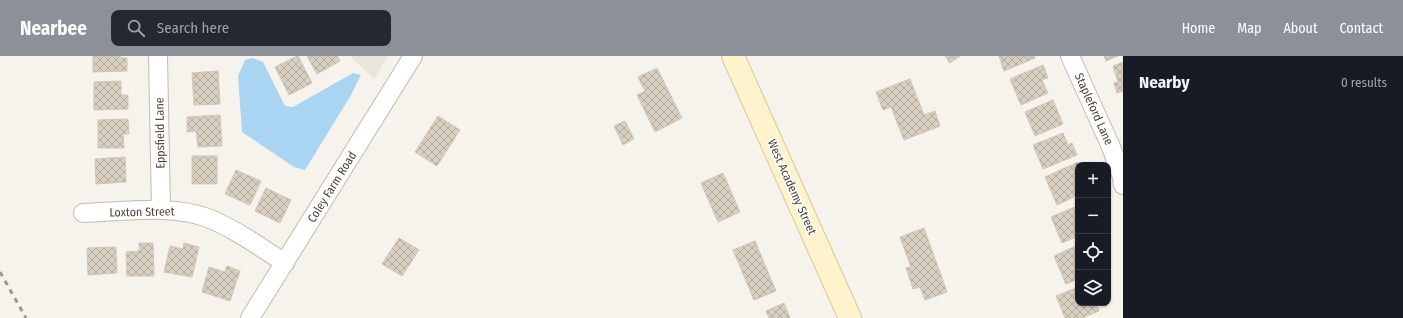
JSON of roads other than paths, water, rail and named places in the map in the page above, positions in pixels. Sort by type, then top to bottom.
[{"type":"main road","name":"West Academy Street","points":[[733,56],[850,318]]},
{"type":"street","name":"Eppsfield Lane","points":[[158,56],[161,210]]},
{"type":"street","name":"Coley Farm Road","points":[[250,318],[413,56]]},
{"type":"street","name":"Stapleford Lane","points":[[1070,56],[1111,147],[1122,177],[1123,185]]},
{"type":"street","name":"Loxton Street","points":[[83,213],[161,210],[186,212],[207,217],[230,228],[285,263]]},
{"type":"water","points":[[253,58],[263,62],[285,106],[293,107],[353,73],[361,75],[351,95],[305,170],[294,167],[242,132],[238,76],[245,60]]},
{"type":"railway","points":[[0,272],[26,318]]}]
